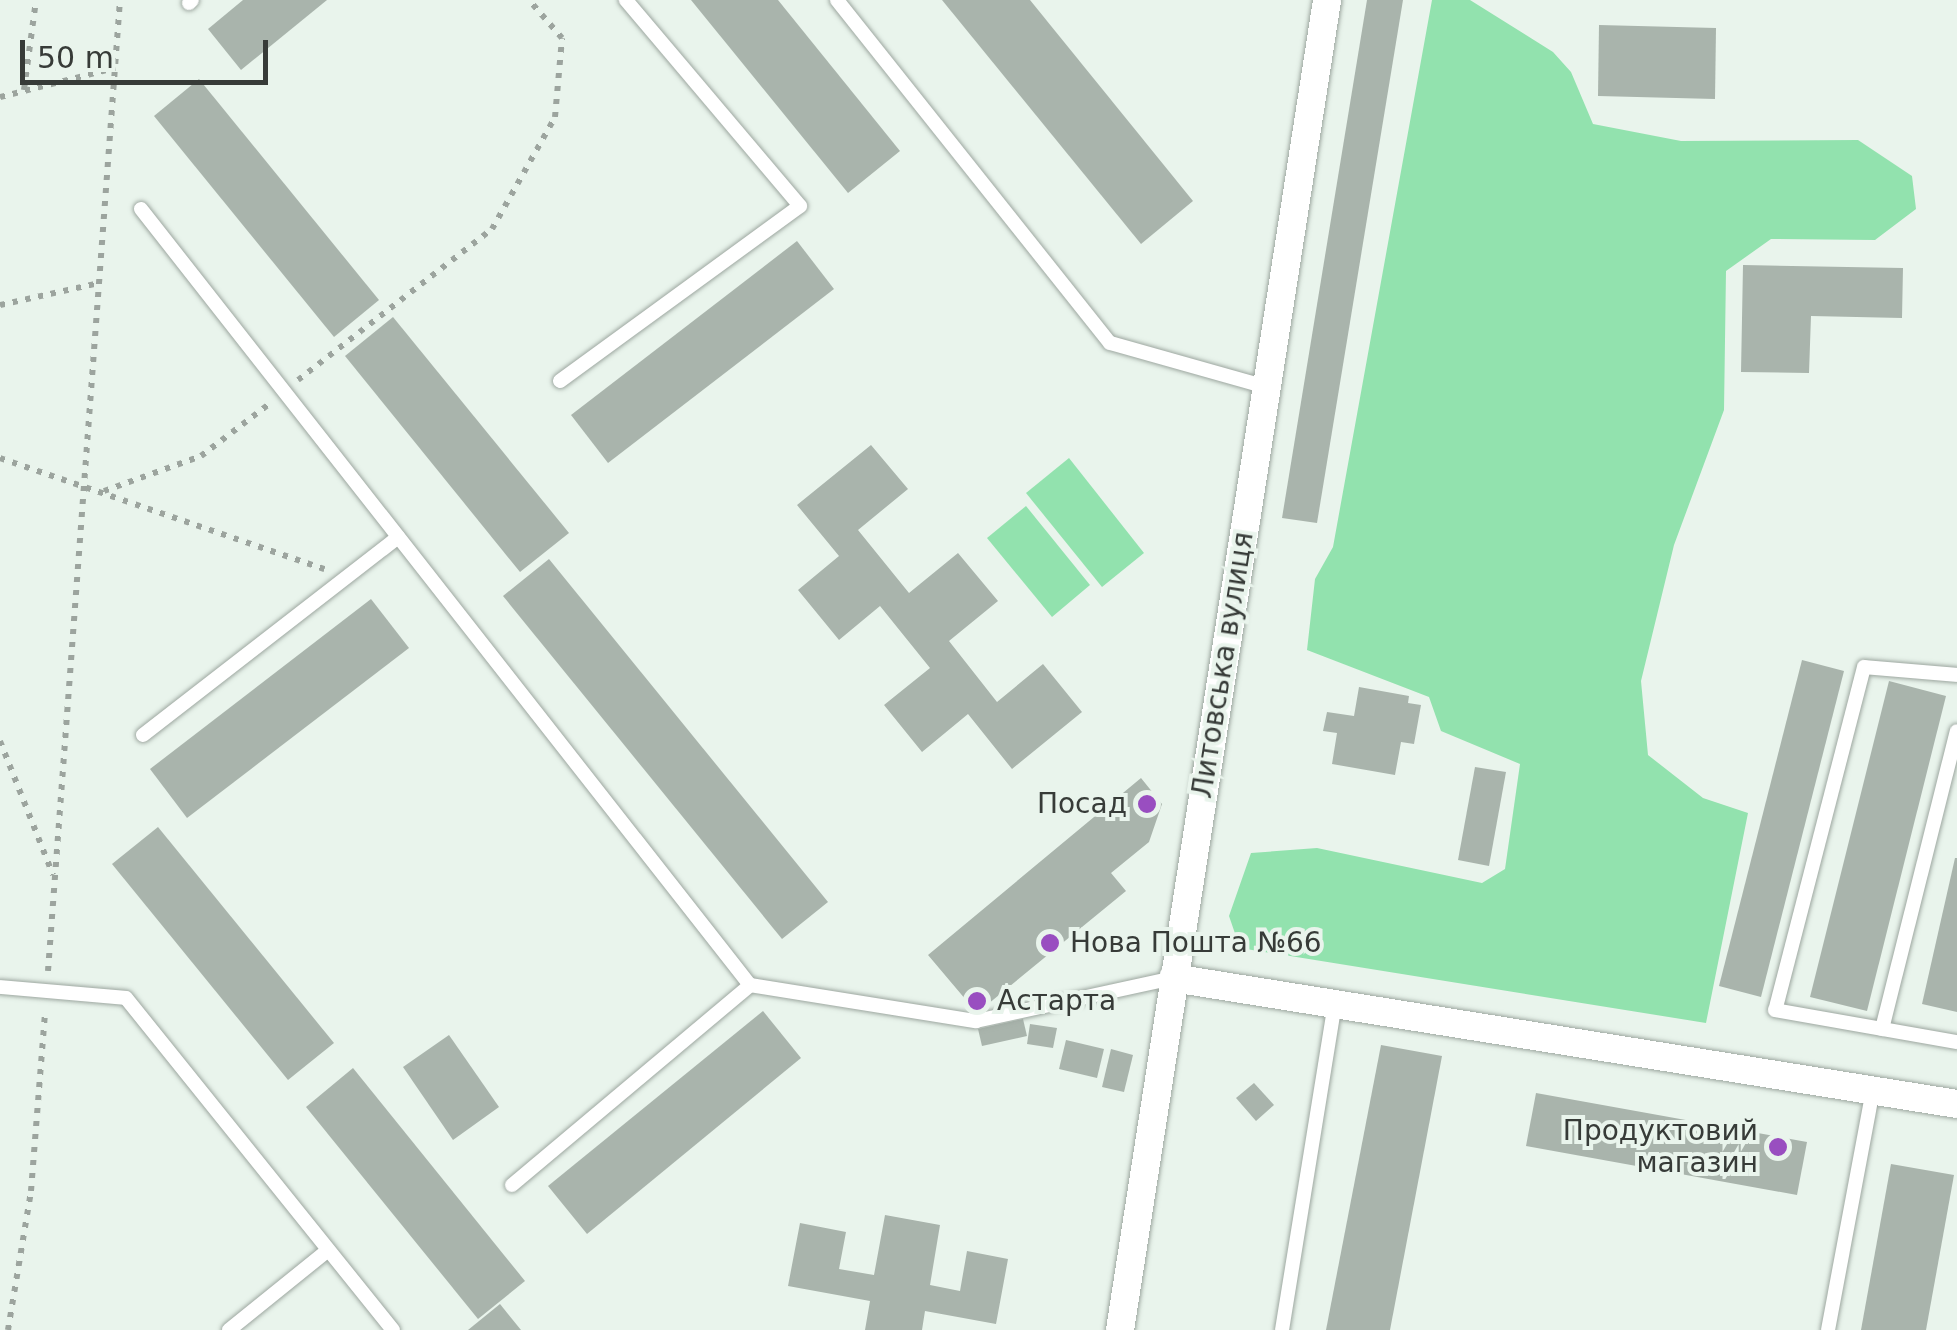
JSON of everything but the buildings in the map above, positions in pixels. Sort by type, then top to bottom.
[{"type":"street","name":"Литовська вулиця","points":[[1120,1330],[1327,0]]},
{"type":"street","points":[[1173,978],[1957,1104]]},
{"type":"lane","points":[[560,381],[800,206],[626,0]]},
{"type":"lane","points":[[837,0],[1110,343],[1268,388]]},
{"type":"lane","points":[[141,209],[750,985],[976,1021],[1173,978]]},
{"type":"lane","points":[[143,735],[398,537]]},
{"type":"lane","points":[[1957,675],[1864,667],[1776,1010],[1957,1042]]},
{"type":"lane","points":[[1882,1029],[1957,731]]},
{"type":"lane","points":[[512,1185],[750,985]]},
{"type":"lane","points":[[0,988],[126,998],[393,1330]]},
{"type":"lane","points":[[1282,1330],[1335,1004]]},
{"type":"lane","points":[[1828,1330],[1873,1090]]},
{"type":"lane","points":[[229,1330],[328,1250]]},
{"type":"path","points":[[24,90],[36,0]]},
{"type":"path","points":[[8,1330],[32,1191],[120,0]]},
{"type":"path","points":[[104,491],[201,456],[492,229],[556,117],[562,38],[529,0]]},
{"type":"path","points":[[0,97],[115,68]]},
{"type":"path","points":[[0,306],[99,283]]},
{"type":"path","points":[[0,458],[347,576]]},
{"type":"path","points":[[0,741],[55,879]]},
{"type":"green space","points":[[1432,0],[1470,0],[1553,52],[1571,72],[1593,124],[1681,141],[1858,140],[1912,176],[1916,209],[1875,240],[1771,239],[1726,271],[1724,410],[1674,545],[1641,681],[1648,755],[1703,798],[1748,813],[1706,1023],[1240,948],[1229,916],[1251,853],[1317,848],[1482,883],[1505,869],[1520,764],[1441,731],[1429,697],[1307,650],[1315,579],[1333,547]]},
{"type":"green space","points":[[1069,458],[1144,553],[1102,587],[1026,493]]},
{"type":"green space","points":[[1026,506],[1090,585],[1052,617],[987,538]]},
{"type":"place","name":"Посад","points":[[1147,804]]},
{"type":"place","name":"Нова Пошта №66","points":[[1050,943]]},
{"type":"place","name":"Астарта","points":[[977,1001]]},
{"type":"place","name":"Продуктовий магазин","points":[[1778,1147]]}]
